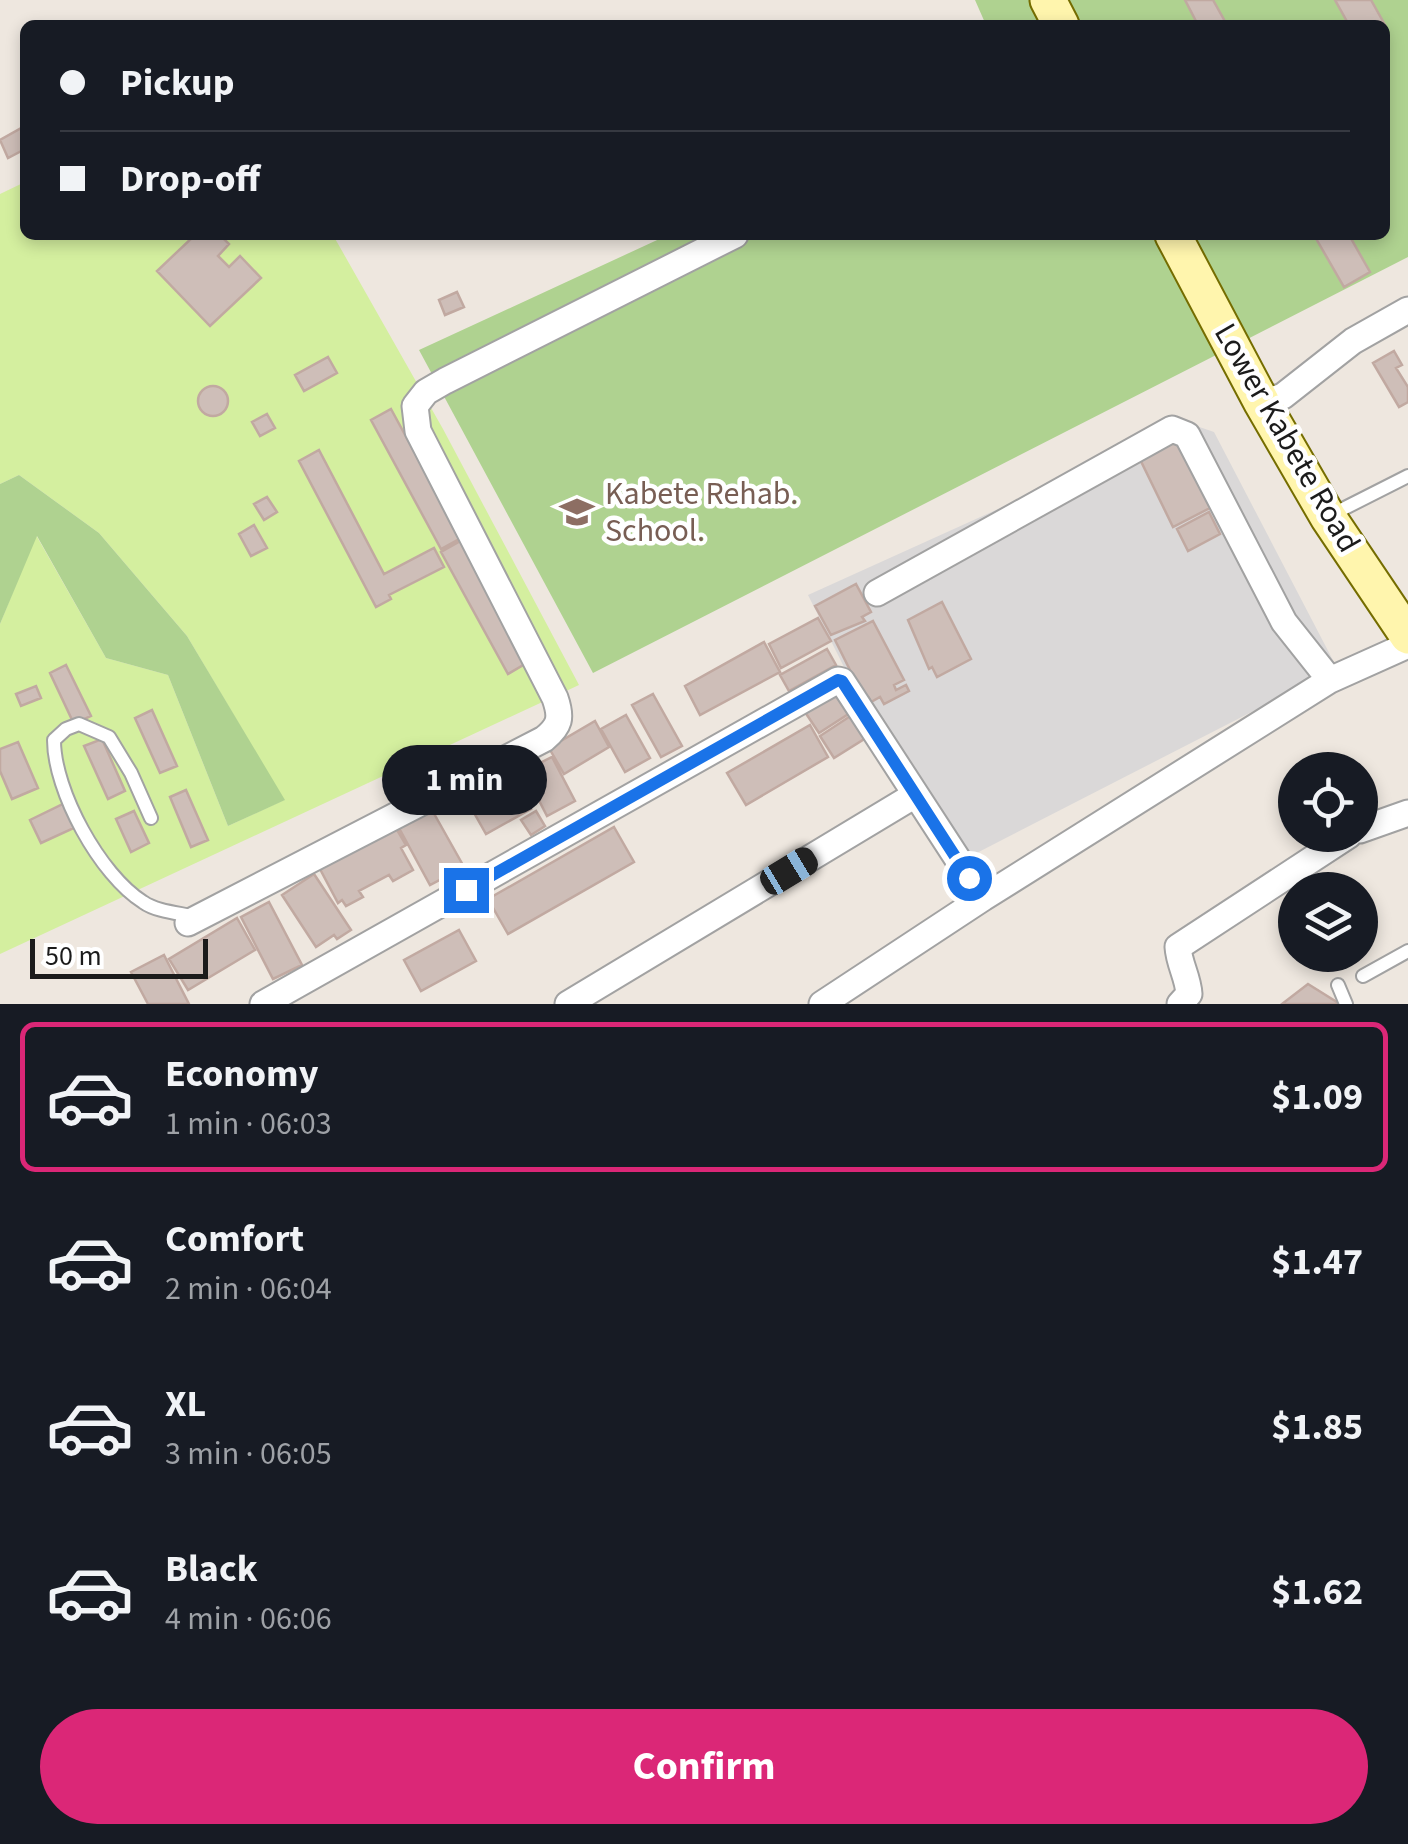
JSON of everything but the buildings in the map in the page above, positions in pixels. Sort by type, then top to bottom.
[{"type":"main road","name":"Lower Kabete Road","points":[[1176,240],[1262,404],[1328,516],[1408,636]]},
{"type":"street","points":[[193,920],[544,740],[558,728],[560,715],[555,698],[418,431],[415,406],[426,392],[445,381],[725,240]]},
{"type":"street","points":[[1262,404],[1283,396],[1354,341],[1408,310]]},
{"type":"street","points":[[877,593],[1172,429],[1180,430],[1187,435],[1284,622],[1330,680]]},
{"type":"street","points":[[822,1004],[1330,680],[1408,645]]},
{"type":"street","points":[[263,1004],[838,680],[983,898]]},
{"type":"street","points":[[568,1004],[915,795]]},
{"type":"street","points":[[1378,826],[1405,821]]},
{"type":"street","points":[[1180,1004],[1189,994],[1178,962],[1178,947],[1323,852]]},
{"type":"lane","points":[[1328,516],[1408,476]]},
{"type":"lane","points":[[151,818],[109,737],[79,724],[54,740],[54,759],[64,784],[85,834],[109,875],[146,905],[193,920]]},
{"type":"lane","points":[[1363,976],[1408,951]]},
{"type":"lane","points":[[1338,985],[1346,1004]]},
{"type":"shaded area","points":[[1179,420],[1214,432],[1337,668],[967,858],[875,729],[808,595],[1093,466]]},
{"type":"green space","points":[[975,0],[1408,0],[1408,257],[593,673],[419,350],[657,240],[1390,240],[1390,20],[984,20]]},
{"type":"green space","points":[[20,184],[20,240],[336,240],[443,429],[579,685],[0,954],[0,624],[36,535],[106,658],[168,675],[228,826],[284,800],[187,636],[99,533],[19,475],[0,484],[0,194]]},
{"type":"green space","points":[[19,475],[99,533],[187,636],[285,800],[228,826],[168,675],[106,658],[37,536],[0,624],[0,484]]},
{"type":"place","name":"Kabete Rehab. School.","points":[[577,512]]},
{"type":"route","points":[[466,890],[838,680],[969,878]]}]
